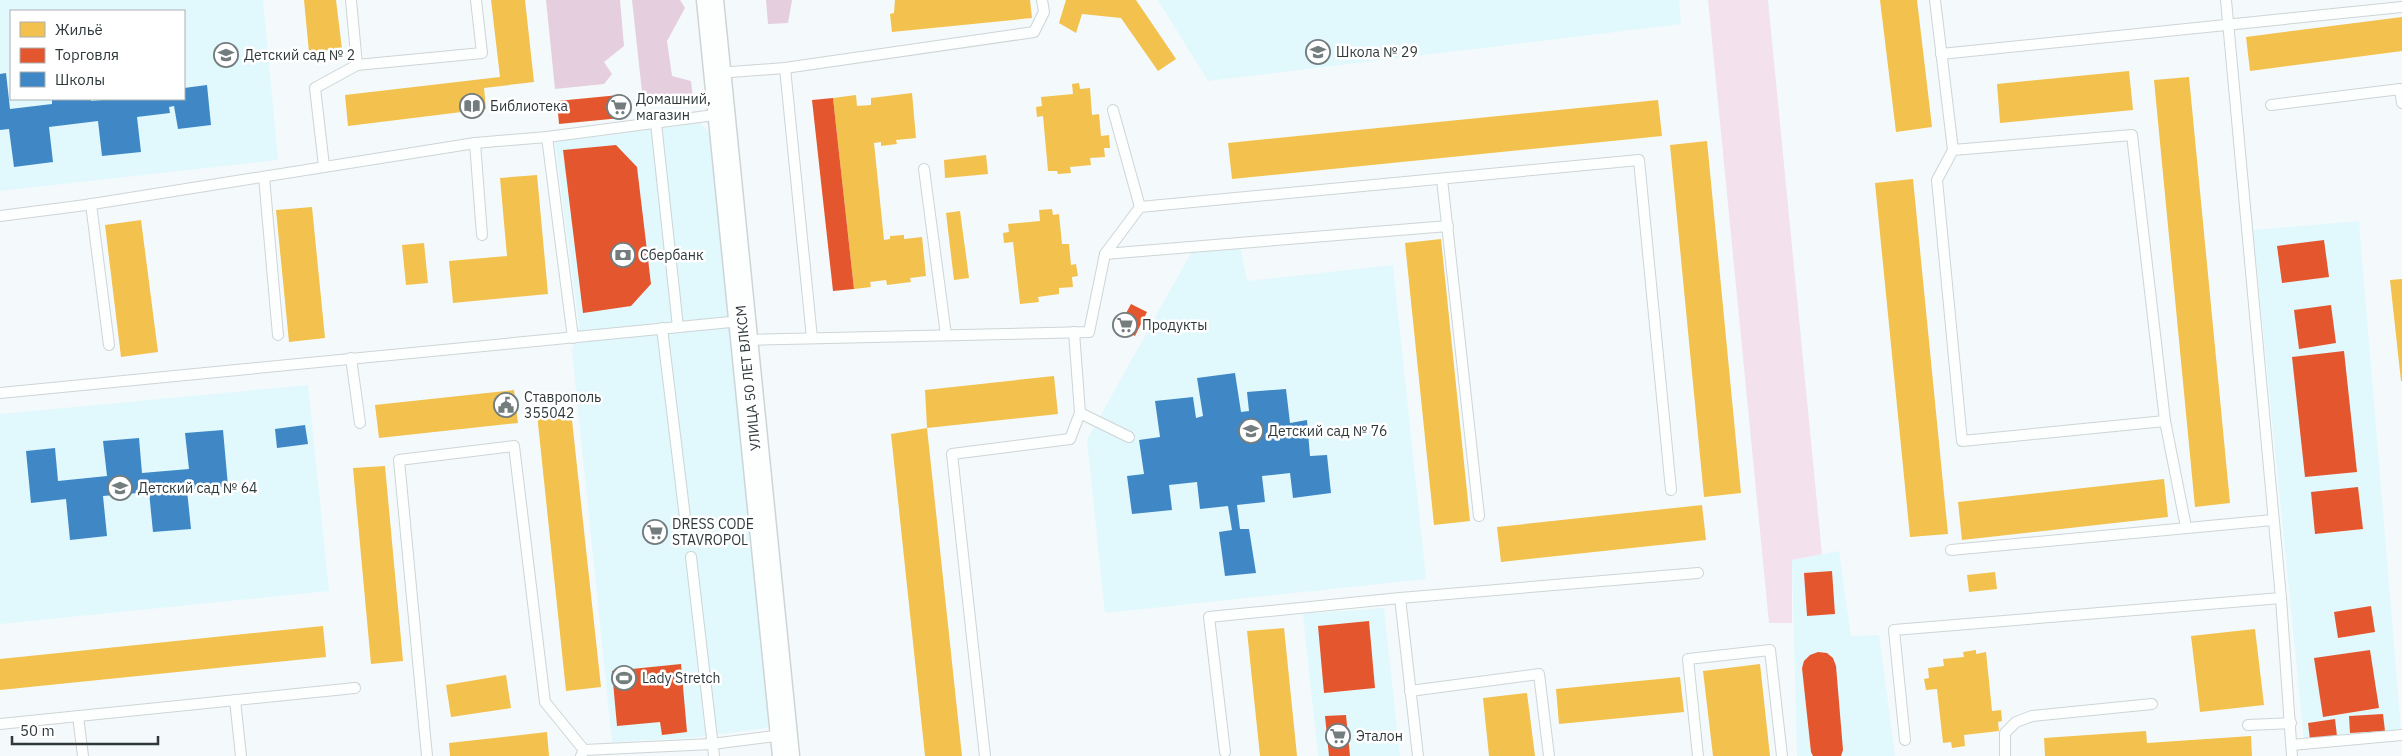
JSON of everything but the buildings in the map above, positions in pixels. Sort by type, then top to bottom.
[{"type":"street","name":"УЛИЦА 50 ЛЕТ ВЛКСМ","points":[[710,0],[723,114],[784,746]]},
{"type":"lane","points":[[350,0],[357,65]]},
{"type":"lane","points":[[324,166],[315,88],[357,65],[482,53],[476,0]]},
{"type":"lane","points":[[718,73],[785,68],[1034,32],[1044,12],[1042,0]]},
{"type":"lane","points":[[1935,0],[1953,150],[1937,180],[1962,441],[2165,420]]},
{"type":"lane","points":[[2226,0],[2281,598],[2292,756]]},
{"type":"lane","points":[[1942,54],[2402,7]]},
{"type":"lane","points":[[785,68],[812,338]]},
{"type":"lane","points":[[2270,105],[2400,89],[2402,103]]},
{"type":"lane","points":[[1113,110],[1140,207]]},
{"type":"lane","points":[[0,216],[91,204],[475,143],[547,137],[723,114]]},
{"type":"lane","points":[[656,123],[678,327]]},
{"type":"lane","points":[[1953,150],[2132,135],[2165,420],[2186,528]]},
{"type":"lane","points":[[547,137],[573,338]]},
{"type":"lane","points":[[475,143],[482,235]]},
{"type":"lane","points":[[0,393],[678,327],[812,338],[1089,332],[1105,254],[1140,207],[1639,160],[1671,490]]},
{"type":"lane","points":[[924,169],[946,335]]},
{"type":"lane","points":[[264,177],[278,335]]},
{"type":"lane","points":[[1442,179],[1479,516]]},
{"type":"lane","points":[[91,204],[108,345]]},
{"type":"lane","points":[[1105,254],[1448,226]]},
{"type":"lane","points":[[662,328],[687,534]]},
{"type":"lane","points":[[985,756],[952,454],[1070,439],[1080,413],[1074,332]]},
{"type":"lane","points":[[352,358],[360,423]]},
{"type":"lane","points":[[1080,413],[1129,437]]},
{"type":"lane","points":[[427,756],[399,460],[514,446],[544,702],[583,753],[712,744],[784,746]]},
{"type":"lane","points":[[1950,550],[2273,520]]},
{"type":"lane","points":[[692,556],[714,756]]},
{"type":"lane","points":[[1225,752],[1209,617],[1400,598],[1698,573]]},
{"type":"lane","points":[[1400,598],[1418,756]]},
{"type":"lane","points":[[1905,740],[1894,630],[2281,598]]},
{"type":"lane","points":[[1698,756],[1688,658],[1770,650],[1782,756]]},
{"type":"lane","points":[[1410,691],[1540,674],[1549,756]]},
{"type":"lane","points":[[0,724],[355,688]]},
{"type":"lane","points":[[235,700],[240,756]]},
{"type":"lane","points":[[2005,756],[2005,734],[2016,722],[2032,716],[2152,704]]},
{"type":"lane","points":[[78,716],[83,756]]},
{"type":"lane","points":[[2248,725],[2291,723]]},
{"type":"lane","points":[[2292,745],[2402,735]]},
{"type":"shaded area","name":"Детский сад № 2","points":[[0,0],[263,0],[278,160],[0,191]]},
{"type":"shaded area","points":[[546,0],[620,0],[624,46],[604,62],[612,74],[604,84],[555,89]]},
{"type":"shaded area","points":[[632,0],[680,0],[685,8],[667,41],[672,76],[691,81],[693,99],[672,95],[662,105],[643,101]]},
{"type":"shaded area","points":[[766,0],[792,0],[788,23],[768,24]]},
{"type":"shaded area","name":"Школа № 29","points":[[1158,0],[1679,0],[1681,24],[1208,81]]},
{"type":"shaded area","points":[[1708,0],[1768,0],[1822,554],[1792,560],[1792,623],[1769,623]]},
{"type":"shaded area","points":[[700,123],[710,133],[774,717],[767,728],[690,738],[612,742],[572,351],[579,326],[555,142]]},
{"type":"shaded area","points":[[2359,221],[2401,730],[2304,740],[2253,230]]},
{"type":"shaded area","name":"Детский сад № 76","points":[[1240,247],[1247,281],[1393,265],[1426,579],[1105,613],[1087,440],[1192,251]]},
{"type":"shaded area","points":[[308,385],[329,591],[0,624],[0,414]]},
{"type":"shaded area","points":[[1839,551],[1851,636],[1879,635],[1895,756],[1797,756],[1792,560]]},
{"type":"shaded area","points":[[1384,608],[1400,756],[1318,756],[1303,614]]},
{"type":"place","name":"Школа № 29","points":[[1318,52]]},
{"type":"place","name":"Детский сад № 2","points":[[226,55]]},
{"type":"place","name":"Библиотека","points":[[472,106]]},
{"type":"place","name":"Домашний, магазин","points":[[619,107]]},
{"type":"place","name":"Сбербанк","points":[[623,255]]},
{"type":"place","name":"Продукты","points":[[1125,325]]},
{"type":"place","name":"Ставрополь 355042","points":[[506,405]]},
{"type":"place","name":"Детский сад № 76","points":[[1251,431]]},
{"type":"place","name":"Детский сад № 64","points":[[120,488]]},
{"type":"place","name":"DRESS CODE STAVROPOL","points":[[655,532]]},
{"type":"place","name":"Lady Stretch","points":[[624,678]]},
{"type":"place","name":"Эталон","points":[[1338,736]]}]
